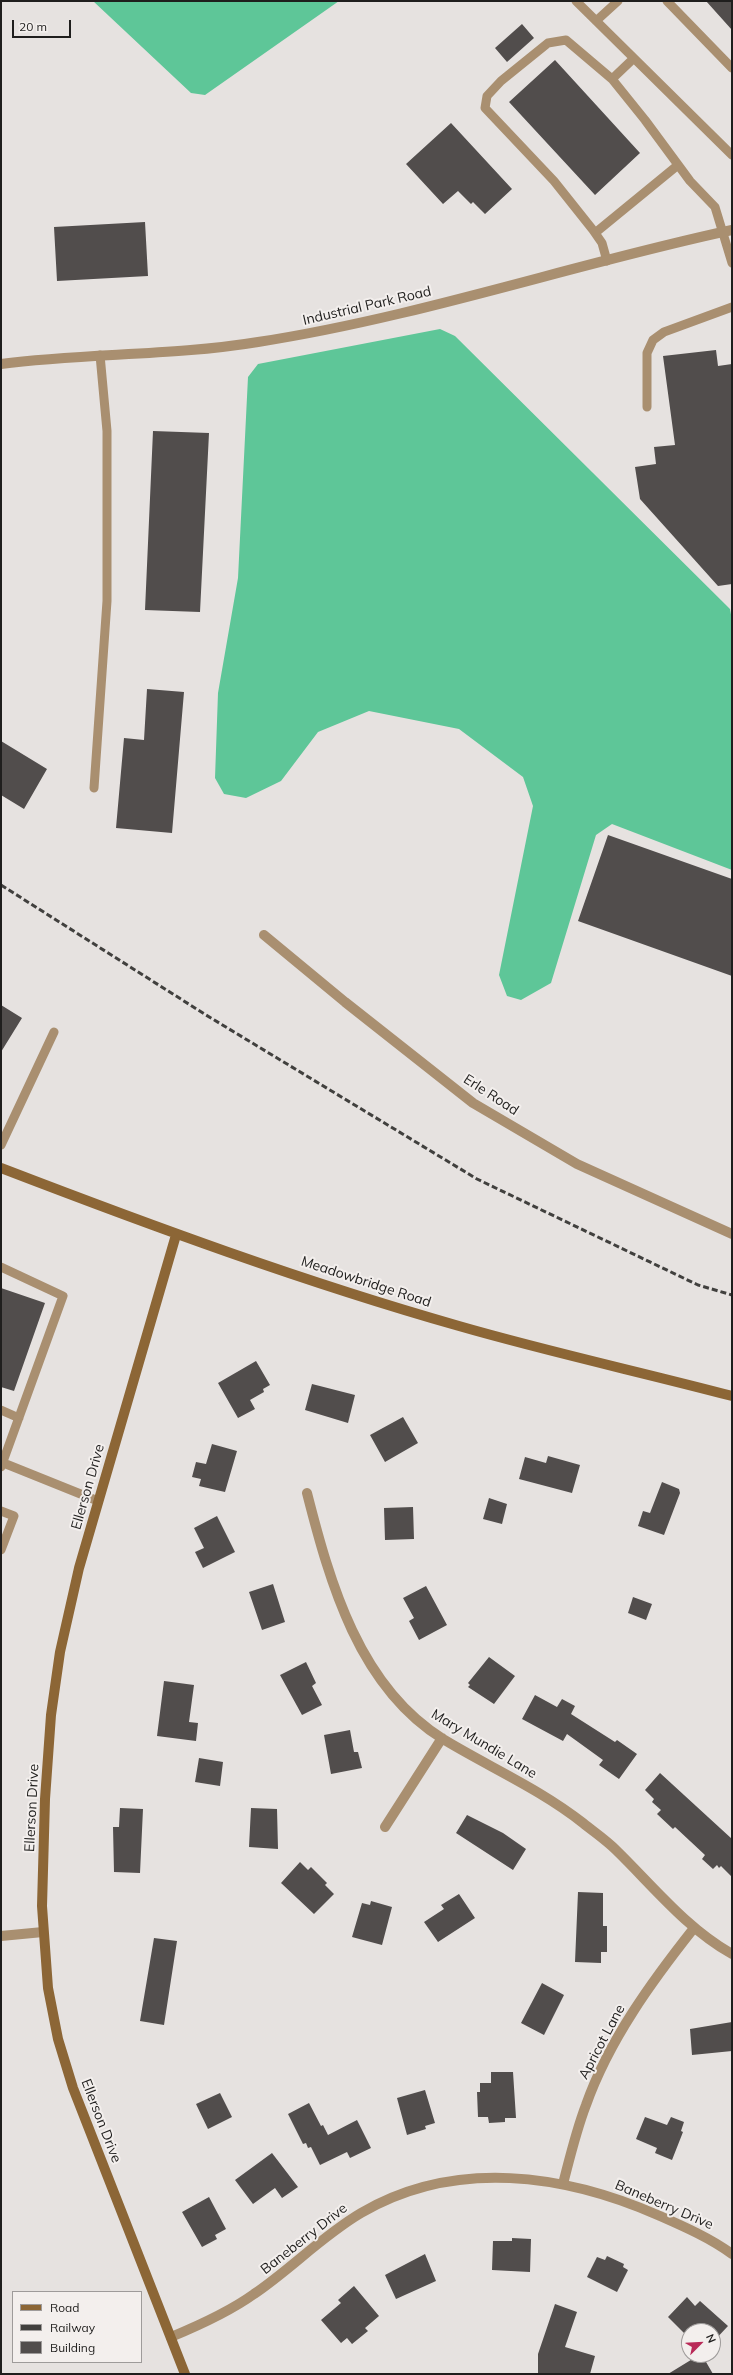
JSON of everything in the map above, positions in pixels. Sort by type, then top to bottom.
[{"type":"street","name":"Industrial Park Road","points":[[1,364],[50,357],[192,350],[257,343],[321,331],[466,298],[727,231]]},
{"type":"street","name":"Erle Road","points":[[264,935],[345,1002],[473,1103],[578,1164],[732,1234]]},
{"type":"street","name":"Meadowbridge Road","points":[[1,1168],[176,1235],[460,1327],[732,1396]]},
{"type":"street","name":"Ellerson Drive","points":[[176,1235],[79,1568],[60,1652],[52,1707],[45,1799],[42,1932],[48,1988],[58,2039],[72,2088],[185,2374]]},
{"type":"street","name":"Mary Mundie Lane","points":[[307,1493],[321,1545],[334,1585],[359,1644],[376,1673],[398,1700],[423,1724],[442,1738],[530,1788],[580,1821],[615,1849],[694,1928],[732,1954]]},
{"type":"street","points":[[385,1827],[442,1738]]},
{"type":"street","name":"Apricot Lane","points":[[563,2184],[574,2139],[586,2103],[605,2060],[628,2020],[694,1928]]},
{"type":"street","points":[[1,1936],[42,1932]]},
{"type":"street","name":"Baneberry Drive","points":[[171,2337],[213,2319],[253,2295],[327,2235],[361,2213],[398,2195],[425,2185],[459,2178],[486,2176],[520,2177],[563,2184],[634,2205],[677,2223],[732,2254]]},
{"type":"lane","points":[[576,1],[633,59],[732,155]]},
{"type":"lane","points":[[596,21],[618,1]]},
{"type":"lane","points":[[667,1],[732,68]]},
{"type":"lane","points":[[607,261],[602,243],[554,181],[485,108],[487,96],[501,81],[548,43],[566,40],[612,79],[645,120],[678,165],[715,208],[727,231],[732,263]]},
{"type":"lane","points":[[612,79],[633,59]]},
{"type":"lane","points":[[595,233],[678,165]]},
{"type":"lane","points":[[647,407],[647,353],[653,340],[664,332],[732,307]]},
{"type":"lane","points":[[94,788],[107,601],[107,431],[100,355]]},
{"type":"lane","points":[[1,1145],[54,1032]]},
{"type":"lane","points":[[1,1267],[63,1296],[2,1464],[98,1501]]},
{"type":"lane","points":[[1,1410],[19,1418]]},
{"type":"lane","points":[[1,1511],[14,1516],[1,1550]]},
{"type":"green space","points":[[93,1],[339,1],[205,95],[191,93]]},
{"type":"green space","points":[[440,329],[455,336],[730,609],[732,620],[732,870],[612,824],[596,835],[551,983],[521,1000],[507,996],[499,975],[533,806],[523,777],[459,729],[369,711],[318,732],[281,781],[246,798],[224,794],[215,778],[218,693],[238,578],[248,377],[258,364]]},
{"type":"building","points":[[706,1],[732,1],[732,30]]},
{"type":"building","points":[[522,24],[534,38],[507,62],[495,48]]},
{"type":"building","points":[[555,60],[640,153],[595,195],[509,102]]},
{"type":"building","points":[[451,123],[512,189],[485,214],[473,202],[471,204],[458,191],[443,204],[406,164]]},
{"type":"building","points":[[145,222],[148,276],[57,281],[54,227]]},
{"type":"building","points":[[716,350],[718,366],[732,364],[732,584],[718,586],[640,499],[635,467],[656,464],[654,447],[675,445],[663,356]]},
{"type":"building","points":[[153,431],[209,433],[200,612],[145,610]]},
{"type":"building","points":[[147,689],[184,692],[172,833],[116,828],[124,738],[144,740]]},
{"type":"building","points":[[1,741],[47,769],[24,809],[1,795]]},
{"type":"building","points":[[608,835],[732,879],[732,976],[578,921]]},
{"type":"building","points":[[1,1005],[22,1018],[1,1052]]},
{"type":"building","points":[[1,1288],[45,1303],[14,1391],[1,1387]]},
{"type":"building","points":[[256,1361],[270,1385],[263,1389],[264,1392],[250,1400],[255,1409],[238,1418],[218,1383]]},
{"type":"building","points":[[312,1384],[355,1395],[348,1423],[305,1410]]},
{"type":"building","points":[[403,1417],[418,1443],[385,1462],[370,1435]]},
{"type":"building","points":[[212,1444],[237,1451],[225,1492],[199,1486],[201,1479],[192,1477],[196,1462],[206,1464]]},
{"type":"building","points":[[548,1456],[580,1465],[572,1493],[519,1479],[525,1457],[546,1463]]},
{"type":"building","points":[[662,1482],[679,1489],[680,1493],[664,1535],[638,1526],[643,1511],[650,1513]]},
{"type":"building","points":[[489,1498],[507,1504],[502,1524],[483,1519]]},
{"type":"building","points":[[413,1507],[414,1539],[385,1540],[384,1508]]},
{"type":"building","points":[[217,1516],[235,1552],[203,1568],[195,1552],[204,1548],[194,1528]]},
{"type":"building","points":[[273,1584],[285,1622],[262,1630],[249,1592]]},
{"type":"building","points":[[426,1586],[447,1625],[419,1640],[409,1621],[414,1618],[403,1598]]},
{"type":"building","points":[[633,1597],[652,1604],[646,1620],[628,1613]]},
{"type":"building","points":[[489,1657],[515,1676],[494,1704],[468,1687],[470,1685],[468,1683]]},
{"type":"building","points":[[306,1662],[316,1683],[312,1686],[322,1705],[302,1715],[280,1675]]},
{"type":"building","points":[[164,1681],[194,1685],[189,1722],[198,1723],[196,1741],[157,1736]]},
{"type":"building","points":[[535,1695],[557,1707],[562,1699],[575,1706],[571,1714],[615,1742],[617,1740],[637,1754],[619,1779],[599,1765],[603,1760],[567,1734],[563,1741],[522,1719]]},
{"type":"building","points":[[350,1730],[354,1752],[358,1752],[362,1768],[331,1774],[324,1735]]},
{"type":"building","points":[[199,1758],[223,1762],[220,1786],[195,1782]]},
{"type":"building","points":[[660,1773],[732,1839],[732,1877],[721,1866],[719,1868],[717,1865],[713,1869],[702,1859],[705,1855],[675,1827],[673,1829],[657,1814],[661,1810],[652,1802],[654,1799],[645,1790]]},
{"type":"building","points":[[120,1808],[143,1809],[140,1873],[114,1872],[113,1827],[119,1827]]},
{"type":"building","points":[[251,1808],[277,1809],[278,1849],[249,1847]]},
{"type":"building","points":[[467,1815],[503,1833],[526,1849],[513,1870],[456,1833]]},
{"type":"building","points":[[300,1862],[308,1870],[311,1867],[327,1883],[325,1885],[334,1894],[314,1914],[281,1883]]},
{"type":"building","points":[[578,1892],[603,1893],[603,1926],[607,1926],[607,1952],[601,1952],[601,1963],[575,1962]]},
{"type":"building","points":[[459,1894],[475,1918],[438,1942],[424,1922],[444,1909],[441,1905]]},
{"type":"building","points":[[371,1901],[392,1907],[382,1945],[352,1937],[362,1903],[370,1905]]},
{"type":"building","points":[[154,1938],[177,1941],[164,2025],[140,2021]]},
{"type":"building","points":[[542,1983],[564,1995],[544,2035],[521,2023]]},
{"type":"building","points":[[732,2022],[732,2051],[692,2055],[690,2029]]},
{"type":"building","points":[[491,2072],[513,2072],[516,2118],[505,2118],[505,2122],[489,2123],[488,2117],[478,2117],[477,2092],[480,2092],[480,2083],[491,2083]]},
{"type":"building","points":[[425,2090],[435,2123],[425,2126],[426,2129],[407,2135],[397,2098]]},
{"type":"building","points":[[220,2093],[232,2117],[208,2129],[196,2104]]},
{"type":"building","points":[[309,2103],[321,2126],[323,2125],[328,2135],[357,2120],[371,2148],[350,2158],[347,2152],[320,2165],[311,2147],[308,2148],[306,2143],[303,2144],[288,2114]]},
{"type":"building","points":[[645,2117],[667,2125],[671,2117],[684,2122],[681,2131],[683,2132],[672,2160],[655,2153],[657,2148],[636,2139]]},
{"type":"building","points":[[272,2153],[298,2187],[282,2198],[275,2188],[253,2204],[235,2180]]},
{"type":"building","points":[[209,2197],[226,2229],[215,2235],[217,2239],[202,2247],[182,2212]]},
{"type":"building","points":[[512,2238],[531,2239],[530,2272],[492,2270],[493,2241],[512,2241]]},
{"type":"building","points":[[425,2254],[436,2281],[396,2299],[385,2275]]},
{"type":"building","points":[[607,2256],[624,2264],[623,2267],[628,2270],[617,2292],[587,2277],[597,2257],[605,2260]]},
{"type":"building","points":[[354,2286],[379,2316],[365,2328],[368,2331],[352,2344],[347,2338],[341,2343],[321,2320],[341,2303],[338,2300]]},
{"type":"building","points":[[687,2297],[695,2306],[700,2301],[728,2326],[721,2333],[721,2323],[681,2323],[681,2330],[668,2317]]},
{"type":"building","points":[[555,2304],[577,2312],[565,2347],[595,2356],[590,2374],[538,2373],[538,2354]]},
{"type":"building","points":[[686,2363],[707,2363],[713,2374],[668,2374]]},
{"type":"railway","points":[[1,885],[206,1015],[477,1179],[698,1285],[732,1295]]}]
